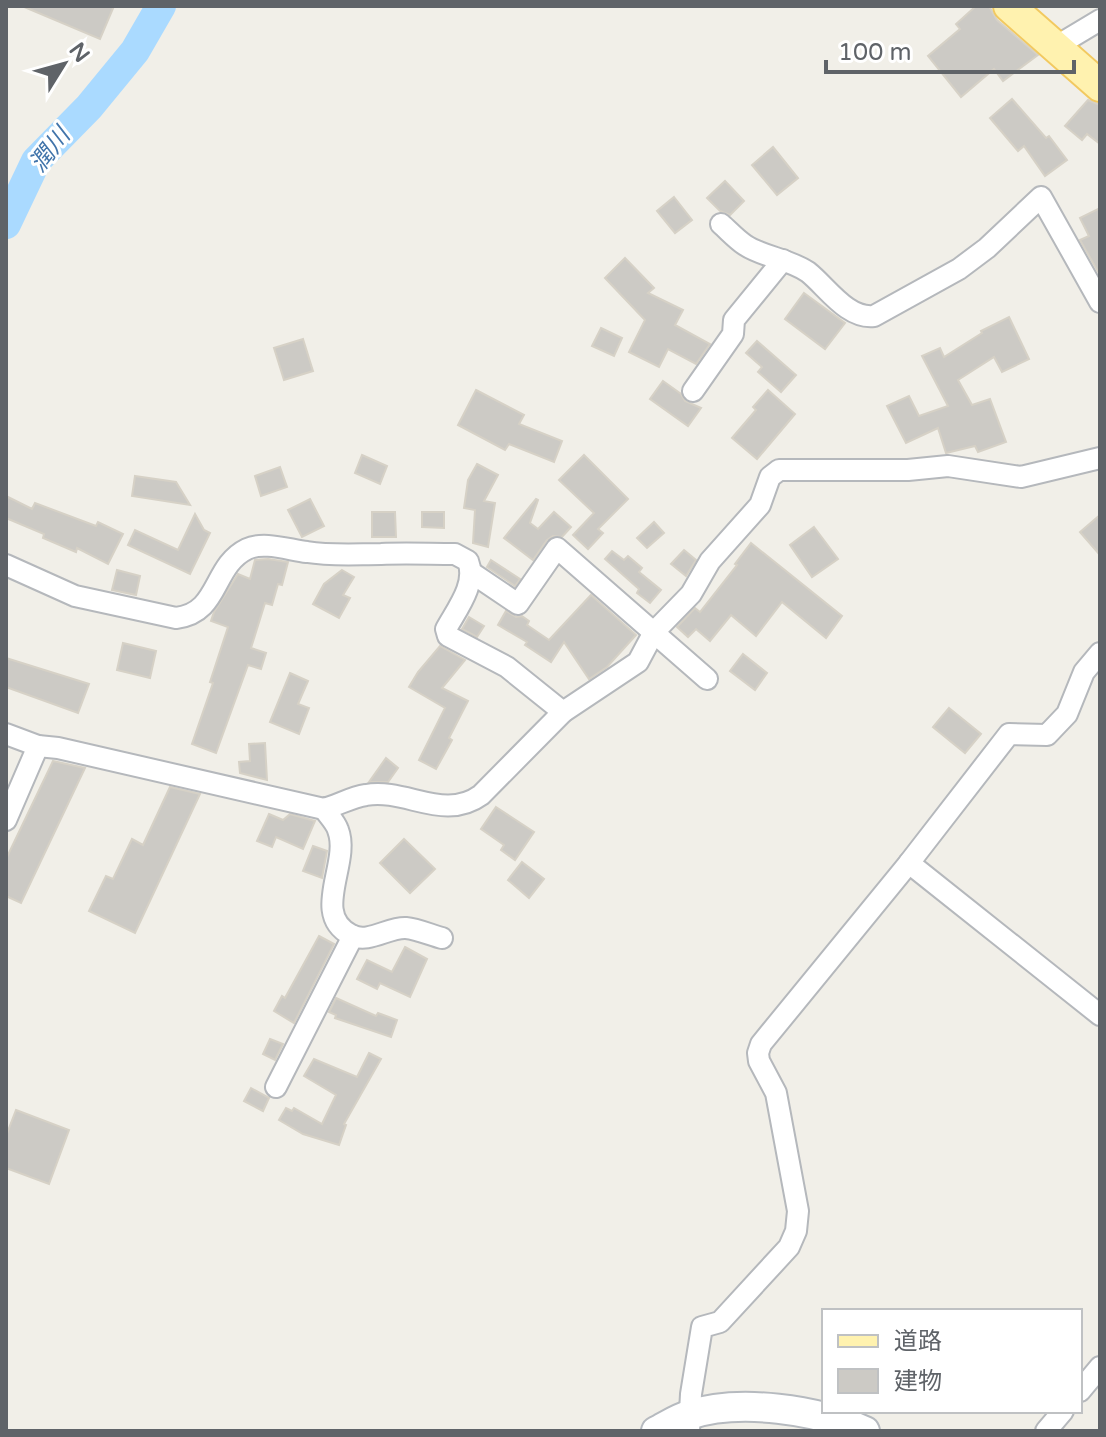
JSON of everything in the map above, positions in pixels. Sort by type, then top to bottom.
[{"type":"main road","points":[[1009,6],[1100,86]]},
{"type":"street","points":[[1055,47],[1100,17],[1093,6]]},
{"type":"street","points":[[721,224],[746,246],[806,271],[857,314],[874,316],[959,269],[987,248],[1041,197],[1100,302]]},
{"type":"street","points":[[693,391],[733,334],[734,320],[783,260]]},
{"type":"street","points":[[6,734],[38,746],[324,809],[366,795],[389,795],[432,805],[468,805],[563,712],[638,662],[654,632],[691,594],[710,561],[760,505],[770,477],[779,470],[896,470],[948,466],[1021,477],[1100,458]]},
{"type":"street","points":[[6,565],[75,596],[176,618],[191,616],[201,609],[214,592],[228,563],[248,548],[274,546],[338,554],[455,554],[468,561],[472,573],[467,591],[446,629],[448,636],[507,667],[563,712]]},
{"type":"street","points":[[472,573],[518,604],[557,548],[707,679]]},
{"type":"street","points":[[689,1423],[702,1327],[720,1322],[789,1247],[796,1231],[798,1211],[776,1093],[759,1061],[761,1044],[909,863],[1009,734],[1047,735],[1067,714],[1084,672],[1100,653]]},
{"type":"street","points":[[6,820],[38,746]]},
{"type":"street","points":[[324,809],[339,830],[341,853],[331,906],[337,924],[353,936],[377,936],[405,928],[442,938]]},
{"type":"street","points":[[909,863],[1100,1015]]},
{"type":"street","points":[[276,1087],[353,936]]},
{"type":"street","points":[[1082,1389],[1100,1367]]},
{"type":"street","points":[[656,1431],[741,1406],[840,1420],[865,1431]]},
{"type":"street","points":[[1046,1431],[1061,1413]]},
{"type":"building","points":[[22,6],[114,6],[100,39]]},
{"type":"building","points":[[976,6],[989,6],[997,20],[1038,55],[1003,81],[994,69],[961,97],[928,56],[960,29],[956,24]]},
{"type":"building","points":[[1012,99],[1046,138],[1049,136],[1067,160],[1045,176],[1024,146],[1018,151],[990,118]]},
{"type":"building","points":[[1088,100],[1100,105],[1100,144],[1087,134],[1082,140],[1065,126]]},
{"type":"building","points":[[773,147],[798,178],[777,195],[752,165]]},
{"type":"building","points":[[725,181],[744,201],[730,215],[720,211],[707,198]]},
{"type":"building","points":[[674,197],[692,220],[675,233],[657,211]]},
{"type":"building","points":[[1100,208],[1100,275],[1080,240],[1089,236],[1080,218]]},
{"type":"building","points":[[625,258],[654,288],[648,293],[683,310],[675,325],[710,344],[696,364],[668,349],[659,367],[629,352],[645,320],[605,278]]},
{"type":"building","points":[[804,293],[845,323],[825,349],[785,319]]},
{"type":"building","points":[[1009,317],[1029,359],[1002,372],[994,357],[958,380],[972,405],[990,399],[1006,442],[978,452],[975,446],[946,453],[938,428],[906,443],[887,406],[909,396],[919,416],[948,406],[922,356],[940,348],[944,357],[981,331]]},
{"type":"building","points":[[601,328],[622,338],[614,356],[592,346]]},
{"type":"building","points":[[303,339],[313,371],[284,380],[274,348]]},
{"type":"building","points":[[757,341],[796,375],[781,392],[758,372],[762,367],[746,353]]},
{"type":"building","points":[[663,381],[681,394],[685,401],[701,408],[688,426],[650,399]]},
{"type":"building","points":[[476,390],[524,415],[519,424],[562,441],[554,462],[509,444],[505,450],[458,425]]},
{"type":"building","points":[[768,390],[795,414],[757,459],[732,438]]},
{"type":"building","points":[[362,455],[387,466],[380,484],[355,473]]},
{"type":"building","points":[[584,455],[628,499],[598,529],[603,533],[588,549],[573,535],[594,513],[559,480]]},
{"type":"building","points":[[477,464],[498,475],[484,501],[495,503],[488,547],[473,543],[475,510],[464,508],[468,480]]},
{"type":"building","points":[[280,467],[287,487],[261,496],[255,476]]},
{"type":"building","points":[[135,476],[176,482],[190,505],[132,496]]},
{"type":"building","points":[[6,496],[32,509],[35,503],[96,526],[98,522],[123,534],[108,564],[77,548],[76,552],[43,538],[44,534],[6,518]]},
{"type":"building","points":[[310,499],[324,526],[302,537],[288,510]]},
{"type":"building","points":[[536,499],[530,523],[538,529],[554,512],[571,527],[562,537],[553,536],[547,540],[533,560],[504,538]]},
{"type":"building","points":[[372,512],[395,512],[396,537],[372,537]]},
{"type":"building","points":[[422,512],[444,512],[444,528],[422,527]]},
{"type":"building","points":[[195,514],[204,530],[210,533],[190,574],[128,545],[135,530],[178,550]]},
{"type":"building","points":[[1100,515],[1100,555],[1080,532]]},
{"type":"building","points":[[654,522],[664,533],[647,548],[637,538]]},
{"type":"building","points":[[814,527],[838,559],[812,577],[790,545]]},
{"type":"building","points":[[751,543],[842,616],[826,638],[782,602],[756,636],[731,615],[710,641],[696,629],[688,637],[677,627],[695,608],[700,612]]},
{"type":"building","points":[[684,550],[696,560],[686,576],[671,564]]},
{"type":"building","points":[[612,551],[624,560],[628,556],[642,568],[639,572],[661,590],[650,603],[605,559]]},
{"type":"building","points":[[255,560],[288,562],[272,605],[265,603],[251,648],[266,653],[261,669],[248,665],[216,753],[192,744],[228,627],[211,621],[238,574],[250,579]]},
{"type":"building","points":[[491,560],[520,579],[515,586],[487,567]]},
{"type":"building","points":[[117,570],[140,576],[136,595],[112,590]]},
{"type":"building","points":[[342,570],[354,577],[343,595],[350,598],[339,618],[313,604],[324,584]]},
{"type":"building","points":[[591,595],[636,635],[607,667],[589,679],[564,642],[551,662],[525,645],[527,642],[498,625],[506,611],[516,617],[522,616],[529,621],[527,625],[549,640]]},
{"type":"building","points":[[469,617],[484,626],[477,637],[462,629]]},
{"type":"building","points":[[123,643],[156,651],[150,678],[117,670]]},
{"type":"building","points":[[440,646],[465,660],[442,688],[468,701],[436,769],[419,760],[445,708],[409,687]]},
{"type":"building","points":[[743,654],[767,673],[755,690],[730,671]]},
{"type":"building","points":[[6,658],[89,684],[78,713],[6,687]]},
{"type":"building","points":[[290,673],[308,681],[298,704],[309,708],[299,734],[270,722]]},
{"type":"building","points":[[949,708],[981,734],[965,753],[933,727]]},
{"type":"building","points":[[265,743],[267,780],[240,773],[239,762],[250,761],[249,744]]},
{"type":"building","points":[[386,758],[398,768],[388,782],[369,782]]},
{"type":"building","points":[[53,761],[85,768],[21,903],[6,896],[6,859]]},
{"type":"building","points":[[170,787],[200,794],[135,933],[89,911],[106,876],[113,879],[132,839],[143,845]]},
{"type":"building","points":[[496,807],[534,832],[515,860],[501,850],[504,845],[481,829]]},
{"type":"building","points":[[269,814],[283,820],[290,814],[315,821],[303,849],[276,837],[272,847],[257,841]]},
{"type":"building","points":[[404,839],[435,869],[410,893],[380,863]]},
{"type":"building","points":[[313,846],[327,851],[322,878],[303,871]]},
{"type":"building","points":[[522,862],[544,879],[529,898],[508,880]]},
{"type":"building","points":[[319,936],[334,944],[294,1023],[274,1011],[282,996],[285,998]]},
{"type":"building","points":[[405,947],[427,959],[410,997],[380,983],[377,989],[357,979],[367,960],[392,972]]},
{"type":"building","points":[[336,998],[376,1016],[378,1013],[397,1020],[391,1037],[335,1018],[336,1015],[329,1012]]},
{"type":"building","points":[[270,1039],[283,1044],[275,1060],[263,1054]]},
{"type":"building","points":[[369,1053],[381,1059],[344,1124],[339,1145],[303,1134],[279,1120],[286,1108],[292,1111],[294,1108],[322,1124],[336,1095],[304,1076],[314,1059],[357,1077]]},
{"type":"building","points":[[251,1088],[269,1098],[263,1111],[244,1101]]},
{"type":"building","points":[[16,1110],[69,1130],[49,1184],[6,1168],[6,1136]]},
{"type":"waterway","name":"潤川","points":[[6,224],[36,161],[89,107],[135,51],[161,6]]}]
